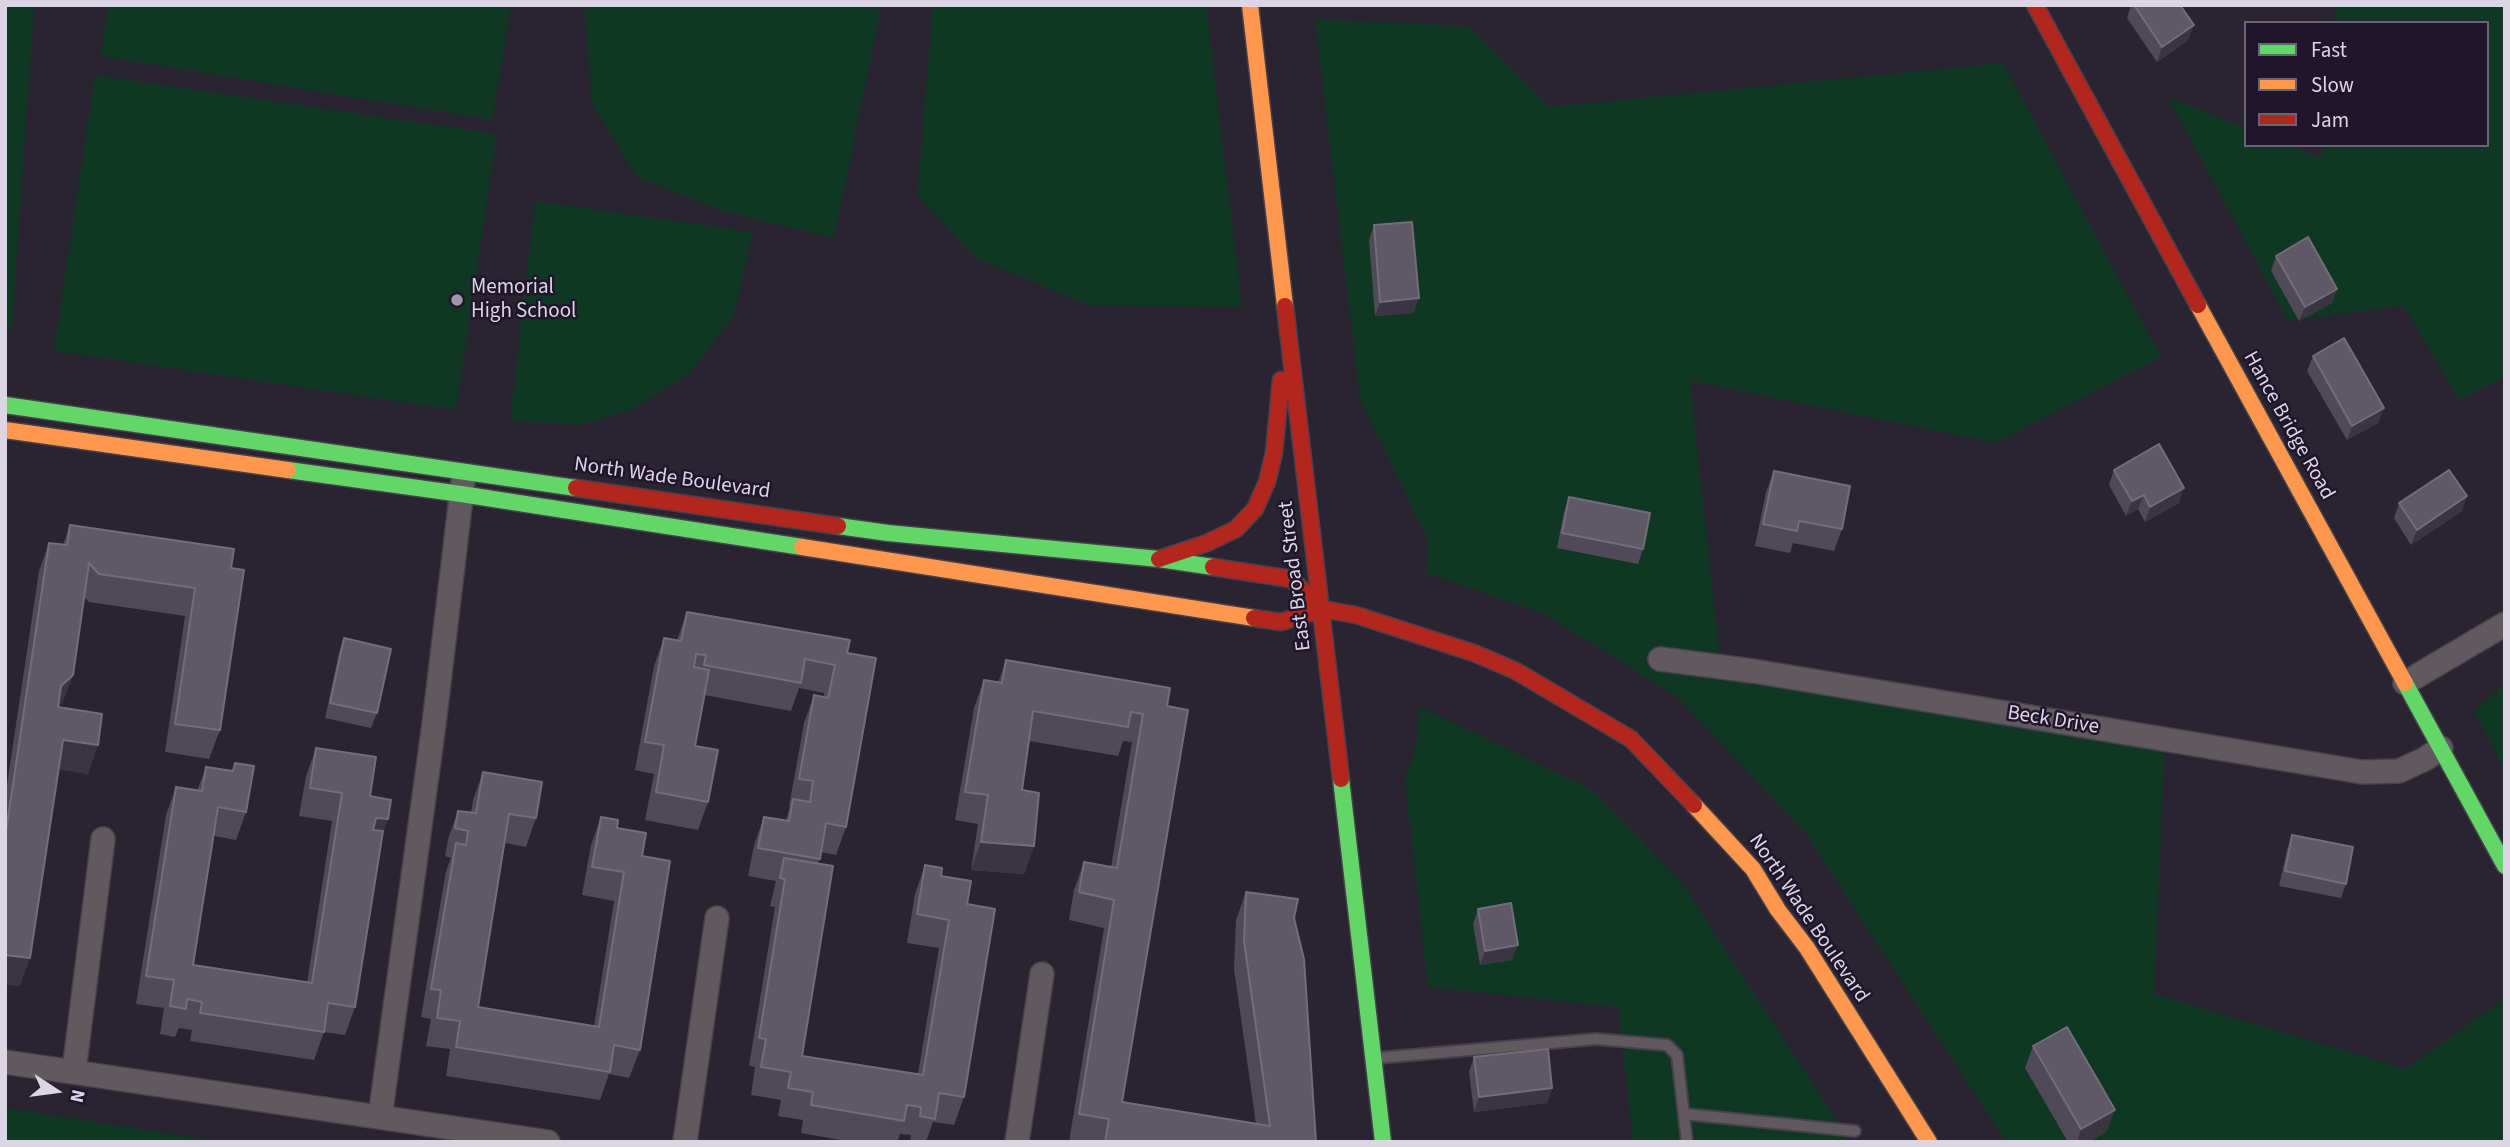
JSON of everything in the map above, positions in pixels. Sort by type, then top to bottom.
[{"type":"main road","name":"East Broad Street","points":[[1250,5],[1383,1142]]},
{"type":"main road","name":"Hance Bridge Road","points":[[2035,5],[2505,866]]},
{"type":"main road","points":[[1160,559],[1207,543],[1236,529],[1255,509],[1268,482],[1274,453],[1277,403],[1289,332]]},
{"type":"main road","name":"North Wade Boulevard","points":[[5,405],[888,533],[1160,559],[1291,579],[1322,609]]},
{"type":"main road","name":"North Wade Boulevard","points":[[5,430],[461,495],[1281,622],[1322,609],[1356,615],[1474,653],[1516,671],[1631,739],[1754,869],[1929,1142]]},
{"type":"street","points":[[380,1117],[432,738],[464,470]]},
{"type":"street","points":[[2405,682],[2505,624]]},
{"type":"street","name":"Beck Drive","points":[[1660,659],[1753,671],[2362,772],[2399,771],[2441,748]]},
{"type":"street","points":[[75,1072],[103,839]]},
{"type":"street","points":[[685,1142],[717,918]]},
{"type":"street","points":[[1017,1142],[1042,974]]},
{"type":"street","points":[[5,1062],[548,1142]]},
{"type":"lane","points":[[1374,1059],[1596,1039],[1667,1045],[1677,1055],[1687,1142]]},
{"type":"lane","points":[[1684,1114],[1855,1131]]},
{"type":"green space","points":[[5,5],[34,5],[12,328],[5,334]]},
{"type":"green space","points":[[108,5],[511,5],[492,120],[100,56]]},
{"type":"green space","points":[[584,5],[875,5],[880,14],[834,238],[724,212],[637,177],[592,103]]},
{"type":"green space","points":[[933,5],[1206,5],[1242,307],[1091,306],[978,259],[917,196]]},
{"type":"green space","points":[[2336,5],[2505,5],[2505,377],[2459,400],[2404,306],[2288,321],[2168,97],[2244,127],[2244,147],[2294,147],[2321,158],[2323,147],[2489,147],[2489,21],[2334,21]]},
{"type":"green space","points":[[1315,19],[1468,26],[1549,107],[2003,63],[2161,357],[1996,443],[1690,381],[1721,672],[2165,738],[2154,994],[2406,1069],[2505,998],[2505,1142],[2006,1142],[1804,831],[1676,696],[1542,613],[1426,573],[1428,540],[1360,400]]},
{"type":"green space","points":[[95,75],[497,134],[456,410],[54,351]]},
{"type":"green space","points":[[535,201],[753,232],[734,316],[689,374],[634,409],[581,425],[510,421]]},
{"type":"green space","points":[[2505,683],[2505,771],[2474,711]]},
{"type":"green space","points":[[1419,706],[1592,790],[1682,883],[1851,1142],[1633,1142],[1618,1007],[1428,987],[1405,779],[1417,743]]},
{"type":"green space","points":[[5,1108],[224,1142],[5,1142]]},
{"type":"building","points":[[2134,5],[2180,5],[2194,25],[2162,47]]},
{"type":"building","points":[[1412,222],[1419,298],[1380,302],[1374,225]]},
{"type":"building","points":[[2308,237],[2337,289],[2305,307],[2276,256]]},
{"type":"building","points":[[2344,338],[2384,408],[2352,426],[2313,356]]},
{"type":"building","points":[[2159,444],[2184,488],[2150,507],[2144,495],[2132,501],[2114,470]]},
{"type":"building","points":[[2449,470],[2467,496],[2417,530],[2399,503]]},
{"type":"building","points":[[1774,471],[1850,486],[1842,529],[1799,521],[1797,531],[1763,524]]},
{"type":"building","points":[[1569,497],[1650,513],[1643,549],[1562,533]]},
{"type":"building","points":[[70,525],[234,549],[231,568],[244,570],[220,730],[175,724],[195,588],[99,574],[89,563],[73,675],[61,686],[58,707],[102,714],[98,745],[63,740],[30,958],[5,955],[5,838],[49,543],[67,545]]},
{"type":"building","points":[[687,612],[850,640],[847,653],[876,658],[846,827],[826,823],[820,859],[758,848],[764,817],[789,821],[793,799],[810,802],[813,781],[799,779],[814,695],[828,698],[835,665],[805,659],[801,683],[704,665],[706,655],[696,654],[694,667],[709,670],[695,746],[718,750],[708,802],[656,792],[664,745],[645,742],[664,638],[681,641]]},
{"type":"building","points":[[344,638],[391,649],[377,713],[330,703]]},
{"type":"building","points":[[1006,660],[1170,688],[1167,706],[1188,710],[1122,1102],[1270,1126],[1244,941],[1246,892],[1298,899],[1294,918],[1304,959],[1316,1142],[1105,1142],[1109,1119],[1079,1114],[1114,900],[1079,892],[1084,862],[1117,868],[1143,714],[1131,712],[1128,727],[1033,711],[1022,790],[1039,793],[1034,846],[981,842],[988,795],[965,792],[984,680],[1002,683]]},
{"type":"building","points":[[316,748],[376,757],[370,796],[391,800],[388,819],[376,818],[373,830],[383,831],[355,1007],[328,1003],[324,1032],[200,1013],[202,1002],[187,999],[186,1009],[170,1006],[174,980],[146,976],[176,787],[202,791],[206,767],[233,771],[235,763],[254,766],[246,812],[218,807],[193,965],[312,983],[342,793],[310,788]]},
{"type":"building","points":[[483,772],[542,782],[536,818],[509,814],[478,1007],[599,1027],[624,872],[592,867],[601,817],[618,820],[617,828],[646,833],[642,856],[670,861],[640,1050],[614,1045],[610,1072],[456,1047],[460,1021],[437,1018],[441,990],[431,989],[456,843],[466,845],[468,831],[455,828],[458,811],[476,813]]},
{"type":"building","points":[[2292,835],[2353,847],[2346,884],[2285,871]]},
{"type":"building","points":[[784,858],[833,866],[802,1056],[923,1075],[949,920],[917,914],[925,865],[942,868],[941,876],[971,881],[967,904],[995,909],[964,1097],[939,1093],[935,1119],[920,1116],[921,1107],[907,1105],[904,1121],[811,1105],[813,1092],[788,1088],[791,1072],[761,1067],[766,1039],[759,1038],[785,879],[780,878]]},
{"type":"building","points":[[1511,903],[1518,945],[1485,951],[1478,909]]},
{"type":"building","points":[[2067,1027],[2115,1110],[2081,1129],[2033,1046]]},
{"type":"building","points":[[1548,1049],[1552,1088],[1479,1097],[1474,1057]]},
{"type":"traffic: fast","points":[[5,405],[576,488]]},
{"type":"traffic: fast","points":[[288,470],[802,547]]},
{"type":"traffic: fast","points":[[838,526],[1213,567]]},
{"type":"traffic: fast","points":[[2405,683],[2505,866]]},
{"type":"traffic: fast","points":[[1341,779],[1383,1142]]},
{"type":"traffic: slow","points":[[1250,5],[1285,306]]},
{"type":"traffic: slow","points":[[2198,305],[2405,683]]},
{"type":"traffic: slow","points":[[5,430],[288,470]]},
{"type":"traffic: slow","points":[[802,547],[1254,618]]},
{"type":"traffic: slow","points":[[1694,805],[1753,869],[1778,910],[1807,948],[1929,1142]]},
{"type":"traffic: jam","points":[[2035,5],[2198,305]]},
{"type":"traffic: jam","points":[[1285,306],[1341,779]]},
{"type":"traffic: jam","points":[[1159,559],[1207,543],[1236,529],[1255,509],[1267,482],[1274,453],[1281,380]]},
{"type":"traffic: jam","points":[[576,488],[838,526]]},
{"type":"traffic: jam","points":[[1213,567],[1291,579],[1322,609]]},
{"type":"traffic: jam","points":[[1254,618],[1281,622],[1322,609],[1356,615],[1474,653],[1516,671],[1631,739],[1694,805]]},
{"type":"place","name":"Memorial High School","points":[[457,300]]}]
